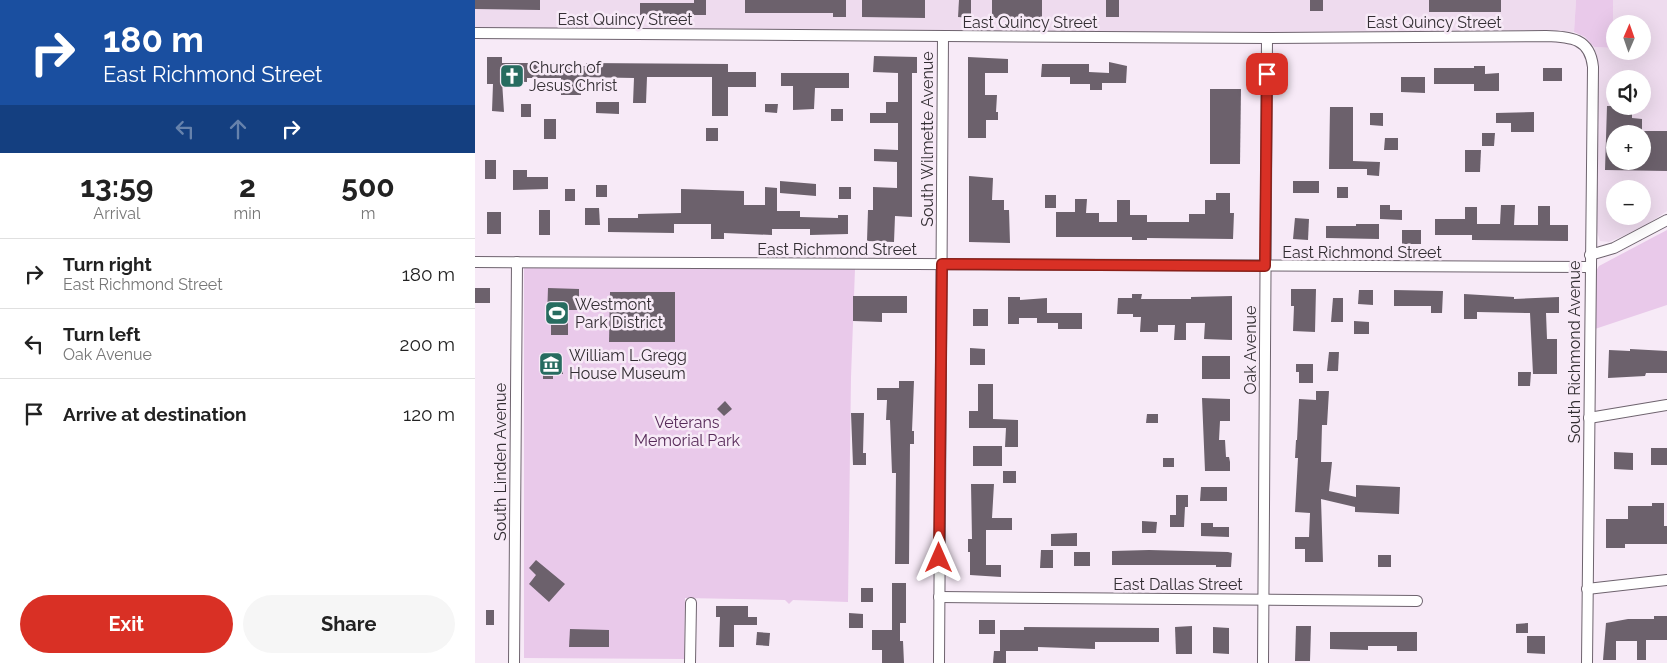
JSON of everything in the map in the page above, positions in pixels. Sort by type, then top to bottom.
[{"type":"street","name":"East Quincy Street","points":[[475,33],[1267,38],[1546,36],[1571,38],[1583,44]]},
{"type":"street","name":"South Wilmette Avenue","points":[[939,663],[943,36]]},
{"type":"street","name":"Oak Avenue","points":[[1263,663],[1267,38]]},
{"type":"street","name":"South Richmond Avenue","points":[[1583,44],[1591,54],[1593,67],[1589,267],[1587,663]]},
{"type":"street","points":[[1590,255],[1614,248],[1667,220]]},
{"type":"street","name":"East Richmond Street","points":[[475,262],[1589,267]]},
{"type":"street","name":"South Linden Avenue","points":[[514,663],[517,262]]},
{"type":"street","points":[[1589,418],[1667,405]]},
{"type":"street","points":[[1587,589],[1667,580]]},
{"type":"street","name":"East Dallas Street","points":[[939,597],[1417,601]]},
{"type":"street","points":[[691,603],[691,663]]},
{"type":"shaded area","points":[[475,0],[1576,0],[1574,32],[1546,30],[1270,32],[475,31]]},
{"type":"shaded area","points":[[1613,0],[1667,0],[1667,211],[1651,221],[1651,180],[1606,180],[1606,225],[1646,225],[1609,242],[1600,241],[1595,226],[1598,63],[1594,47],[1606,48],[1606,60],[1651,60],[1651,15],[1613,15]]},
{"type":"green space","points":[[1576,0],[1613,0],[1613,15],[1606,15],[1606,48],[1594,47],[1585,37],[1574,32]]},
{"type":"green space","points":[[1667,230],[1667,305],[1595,329],[1596,271],[1599,266]]},
{"type":"green space","name":"Veterans Memorial Park","points":[[524,266],[855,269],[851,377],[848,602],[793,600],[789,604],[785,600],[685,598],[684,659],[524,658]]},
{"type":"building","points":[[475,0],[540,0],[540,10],[475,9]]},
{"type":"building","points":[[694,0],[706,0],[706,15],[640,15],[640,3],[694,3]]},
{"type":"building","points":[[745,0],[846,0],[846,17],[833,17],[833,13],[745,13]]},
{"type":"building","points":[[862,0],[925,0],[925,18],[862,17]]},
{"type":"building","points":[[959,0],[971,0],[971,18],[958,17]]},
{"type":"building","points":[[992,0],[1042,0],[1042,18],[992,18]]},
{"type":"building","points":[[1106,0],[1119,0],[1119,17],[1106,17]]},
{"type":"building","points":[[1310,0],[1323,0],[1323,11],[1310,11]]},
{"type":"building","points":[[1429,0],[1501,0],[1501,12],[1429,12]]},
{"type":"building","points":[[874,56],[917,57],[917,73],[912,73],[912,217],[895,216],[894,242],[867,241],[868,210],[873,210],[873,187],[897,188],[897,162],[874,161],[874,149],[898,150],[898,123],[870,123],[870,113],[886,113],[886,102],[898,102],[898,73],[873,72]]},
{"type":"building","points":[[487,57],[502,57],[502,63],[554,63],[554,66],[586,66],[586,63],[728,64],[728,72],[756,72],[756,87],[728,87],[728,116],[712,116],[712,77],[647,77],[646,103],[633,103],[634,78],[581,77],[581,95],[561,95],[561,78],[527,78],[527,82],[502,81],[504,112],[492,111],[493,84],[487,84]]},
{"type":"building","points":[[968,57],[1008,59],[1008,73],[985,73],[985,95],[997,95],[996,112],[998,112],[998,120],[986,120],[986,138],[968,138]]},
{"type":"building","points":[[1109,62],[1127,66],[1126,83],[1102,83],[1102,90],[1090,90],[1090,84],[1070,84],[1070,77],[1041,77],[1042,64],[1089,64],[1089,72],[1109,73]]},
{"type":"building","points":[[1474,66],[1485,66],[1485,74],[1499,73],[1499,91],[1474,91],[1474,84],[1434,84],[1434,68],[1474,68]]},
{"type":"building","points":[[1543,68],[1562,68],[1562,81],[1543,81]]},
{"type":"building","points":[[781,73],[849,73],[849,88],[815,88],[814,109],[793,110],[793,86],[781,86]]},
{"type":"building","points":[[1401,77],[1425,77],[1425,93],[1401,92]]},
{"type":"building","points":[[1210,89],[1241,89],[1240,164],[1210,164]]},
{"type":"building","points":[[596,102],[619,102],[619,114],[596,113]]},
{"type":"building","points":[[521,104],[531,104],[531,117],[521,117]]},
{"type":"building","points":[[765,104],[778,104],[777,113],[765,112]]},
{"type":"building","points":[[1330,107],[1353,107],[1353,161],[1380,162],[1379,176],[1367,175],[1367,169],[1329,169]]},
{"type":"building","points":[[831,109],[843,109],[843,121],[831,121]]},
{"type":"building","points":[[1534,112],[1534,132],[1511,132],[1511,123],[1496,123],[1496,113]]},
{"type":"building","points":[[1370,113],[1383,113],[1383,126],[1370,125]]},
{"type":"building","points":[[1607,115],[1632,115],[1632,118],[1642,119],[1642,125],[1606,125]]},
{"type":"building","points":[[544,119],[556,119],[556,139],[544,139]]},
{"type":"building","points":[[706,128],[718,128],[718,141],[706,141]]},
{"type":"building","points":[[1651,131],[1667,131],[1667,171],[1605,170],[1606,138],[1606,170],[1651,170]]},
{"type":"building","points":[[1482,133],[1495,133],[1494,146],[1482,146]]},
{"type":"building","points":[[1385,138],[1398,138],[1398,150],[1384,150]]},
{"type":"building","points":[[1465,150],[1481,150],[1480,172],[1465,172]]},
{"type":"building","points":[[485,160],[496,160],[496,179],[485,179]]},
{"type":"building","points":[[513,170],[527,170],[527,177],[548,177],[548,189],[513,190]]},
{"type":"building","points":[[969,176],[993,178],[992,200],[1004,200],[1004,210],[1009,210],[1010,243],[969,242]]},
{"type":"building","points":[[780,181],[816,184],[816,196],[780,193]]},
{"type":"building","points":[[1293,181],[1319,181],[1319,193],[1293,193]]},
{"type":"building","points":[[596,185],[607,185],[607,197],[596,197]]},
{"type":"building","points":[[765,187],[777,188],[777,211],[800,211],[800,217],[838,218],[838,215],[848,215],[848,234],[810,235],[810,229],[772,229],[772,235],[724,233],[724,239],[711,239],[711,224],[674,224],[674,233],[608,232],[608,218],[638,218],[638,214],[681,213],[681,189],[744,191],[744,205],[765,205]]},
{"type":"building","points":[[839,187],[851,187],[851,199],[839,199]]},
{"type":"building","points":[[1337,187],[1348,187],[1348,198],[1337,198]]},
{"type":"building","points":[[565,189],[575,189],[575,201],[565,201]]},
{"type":"building","points":[[1216,193],[1230,193],[1230,213],[1234,213],[1233,239],[1147,238],[1147,240],[1132,240],[1132,237],[1056,237],[1056,212],[1075,212],[1075,199],[1087,199],[1086,213],[1099,213],[1099,222],[1117,222],[1117,200],[1130,200],[1130,215],[1147,215],[1147,222],[1189,222],[1189,214],[1205,214],[1205,200],[1216,200]]},
{"type":"building","points":[[1045,195],[1056,195],[1056,208],[1045,208]]},
{"type":"building","points":[[1380,205],[1390,205],[1390,210],[1402,210],[1402,220],[1380,219]]},
{"type":"building","points":[[1501,205],[1515,205],[1514,225],[1538,225],[1538,206],[1550,206],[1550,225],[1568,225],[1568,241],[1472,240],[1472,235],[1435,235],[1435,219],[1465,219],[1465,207],[1477,207],[1477,224],[1500,224]]},
{"type":"building","points":[[585,208],[599,208],[600,225],[585,225]]},
{"type":"building","points":[[539,210],[550,210],[550,235],[539,235]]},
{"type":"building","points":[[487,212],[501,212],[501,234],[487,234]]},
{"type":"building","points":[[1295,218],[1309,219],[1308,240],[1293,239]]},
{"type":"building","points":[[1356,224],[1379,224],[1379,239],[1326,238],[1326,226],[1356,226]]},
{"type":"building","points":[[1402,230],[1421,230],[1421,244],[1402,244]]},
{"type":"building","points":[[475,288],[490,288],[490,303],[475,303]]},
{"type":"building","name":"Westmont Park District","points":[[548,288],[579,289],[579,310],[568,310],[568,335],[551,335],[551,318],[547,318]]},
{"type":"building","points":[[1291,289],[1316,289],[1315,332],[1293,331],[1294,306],[1291,306]]},
{"type":"building","points":[[1359,290],[1373,290],[1373,305],[1358,304]]},
{"type":"building","points":[[1394,290],[1443,291],[1442,313],[1431,313],[1431,306],[1394,306]]},
{"type":"building","points":[[610,292],[675,292],[675,342],[609,342]]},
{"type":"building","points":[[1132,294],[1142,294],[1141,299],[1191,299],[1191,297],[1232,296],[1232,340],[1204,339],[1205,323],[1186,323],[1186,340],[1174,340],[1175,325],[1158,325],[1158,332],[1140,332],[1141,317],[1133,317],[1133,314],[1117,314],[1118,298],[1132,298]]},
{"type":"building","points":[[1464,294],[1514,297],[1514,299],[1559,297],[1559,313],[1546,313],[1547,339],[1557,339],[1557,374],[1533,374],[1530,313],[1477,312],[1477,319],[1464,319]]},
{"type":"building","points":[[853,296],[907,296],[907,313],[882,313],[882,322],[853,321]]},
{"type":"building","points":[[1008,297],[1020,297],[1020,300],[1047,298],[1047,313],[1082,313],[1082,329],[1058,329],[1058,323],[1037,323],[1037,318],[1019,318],[1019,324],[1008,324]]},
{"type":"building","points":[[1333,298],[1343,298],[1343,322],[1331,322]]},
{"type":"building","points":[[973,309],[988,309],[988,326],[973,326]]},
{"type":"building","points":[[1354,321],[1369,322],[1369,334],[1354,334]]},
{"type":"building","points":[[970,348],[985,349],[985,365],[970,365]]},
{"type":"building","points":[[1630,349],[1667,351],[1667,373],[1646,373],[1645,376],[1608,378],[1609,350],[1630,351]]},
{"type":"building","points":[[1329,352],[1339,352],[1338,371],[1327,371]]},
{"type":"building","name":"William L.Gregg House Museum","points":[[540,356],[563,359],[563,374],[553,374],[553,379],[543,379],[543,369],[540,369]]},
{"type":"building","points":[[1202,356],[1230,356],[1230,379],[1202,379]]},
{"type":"building","points":[[1296,364],[1313,364],[1313,383],[1299,383],[1299,372],[1296,372]]},
{"type":"building","points":[[1518,372],[1531,372],[1530,386],[1518,386]]},
{"type":"building","points":[[899,381],[914,381],[912,431],[914,431],[914,444],[910,444],[909,564],[895,564],[896,473],[892,473],[890,420],[886,420],[887,400],[877,400],[877,388],[899,388]]},
{"type":"building","points":[[978,384],[993,384],[993,419],[1018,420],[1018,447],[1005,447],[1006,428],[969,428],[969,411],[978,411]]},
{"type":"building","points":[[1316,391],[1329,391],[1327,425],[1322,425],[1321,462],[1332,462],[1329,491],[1356,497],[1356,485],[1400,487],[1399,514],[1355,512],[1355,507],[1321,499],[1323,562],[1305,562],[1305,549],[1295,549],[1295,537],[1309,537],[1310,513],[1295,512],[1298,458],[1295,458],[1296,440],[1299,399],[1316,400]]},
{"type":"building","points":[[1202,398],[1230,399],[1230,421],[1220,421],[1219,440],[1225,440],[1226,457],[1229,457],[1230,471],[1205,471]]},
{"type":"building","points":[[725,401],[732,409],[724,416],[717,409]]},
{"type":"building","points":[[851,413],[864,413],[863,453],[866,453],[866,465],[853,465]]},
{"type":"building","points":[[1147,414],[1158,414],[1158,423],[1146,423]]},
{"type":"building","points":[[973,446],[1002,446],[1002,466],[973,466]]},
{"type":"building","points":[[1651,448],[1667,448],[1667,465],[1651,465]]},
{"type":"building","points":[[1614,452],[1633,453],[1633,470],[1614,469]]},
{"type":"building","points":[[1163,458],[1174,458],[1174,467],[1163,467]]},
{"type":"building","points":[[1003,471],[1016,471],[1016,483],[1003,483]]},
{"type":"building","points":[[971,484],[994,484],[992,518],[1012,518],[1012,530],[986,530],[986,565],[1001,565],[1001,577],[970,575],[968,539],[972,539]]},
{"type":"building","points":[[1201,487],[1227,487],[1227,501],[1200,501]]},
{"type":"building","points":[[1176,495],[1188,495],[1184,527],[1170,527],[1170,515],[1176,515]]},
{"type":"building","points":[[1652,503],[1664,503],[1664,526],[1667,526],[1667,544],[1625,544],[1625,548],[1606,548],[1606,519],[1628,519],[1628,506],[1652,506]]},
{"type":"building","points":[[1142,521],[1157,522],[1156,533],[1142,533]]},
{"type":"building","points":[[1201,523],[1213,523],[1213,527],[1229,527],[1229,537],[1201,536]]},
{"type":"building","points":[[1077,533],[1077,546],[1051,546],[1051,534]]},
{"type":"building","points":[[1041,550],[1053,550],[1053,568],[1040,568]]},
{"type":"building","points":[[1112,551],[1228,552],[1232,553],[1231,567],[1216,567],[1216,565],[1112,565]]},
{"type":"building","points":[[1074,552],[1090,552],[1090,566],[1074,566]]},
{"type":"building","points":[[1378,555],[1391,555],[1391,567],[1378,567]]},
{"type":"building","points":[[536,560],[565,584],[549,602],[529,584],[536,575],[529,568]]},
{"type":"building","points":[[892,583],[906,583],[906,623],[900,623],[900,641],[903,641],[904,663],[882,663],[882,650],[872,650],[872,630],[892,630]]},
{"type":"building","points":[[861,588],[873,588],[873,602],[861,602]]},
{"type":"building","points":[[716,606],[748,606],[748,617],[757,617],[757,625],[734,625],[734,647],[719,647],[720,617],[716,617]]},
{"type":"building","points":[[486,610],[494,610],[494,625],[486,625]]},
{"type":"building","points":[[849,613],[863,614],[863,628],[849,628]]},
{"type":"building","points":[[1654,616],[1667,616],[1667,640],[1646,640],[1646,660],[1637,660],[1637,641],[1616,641],[1616,660],[1603,660],[1606,623],[1628,619],[1654,619]]},
{"type":"building","points":[[979,620],[995,620],[995,634],[979,634]]},
{"type":"building","points":[[1528,623],[1528,633],[1516,633],[1516,624]]},
{"type":"building","points":[[1192,626],[1192,654],[1176,654],[1175,627]]},
{"type":"building","points":[[1296,626],[1311,626],[1310,661],[1295,661]]},
{"type":"building","points":[[1024,627],[1159,628],[1159,642],[1095,642],[1095,649],[1038,647],[1038,651],[1006,651],[1006,663],[993,663],[994,651],[1000,651],[1000,630],[1024,630]]},
{"type":"building","points":[[1213,627],[1229,628],[1229,654],[1213,653]]},
{"type":"building","points":[[570,629],[609,630],[609,647],[569,647]]},
{"type":"building","points":[[757,632],[770,633],[769,646],[756,645]]},
{"type":"building","points":[[1330,632],[1417,632],[1417,651],[1397,651],[1397,646],[1368,646],[1368,650],[1330,649]]},
{"type":"building","points":[[1527,636],[1545,636],[1545,654],[1527,653]]},
{"type":"place","name":"Church of Jesus Christ","points":[[512,76]]},
{"type":"place","name":"Westmont Park District","points":[[557,313]]},
{"type":"place","name":"William L.Gregg House Museum","points":[[551,364]]},
{"type":"route","points":[[939,558],[942,264],[1265,266],[1267,74]]}]
